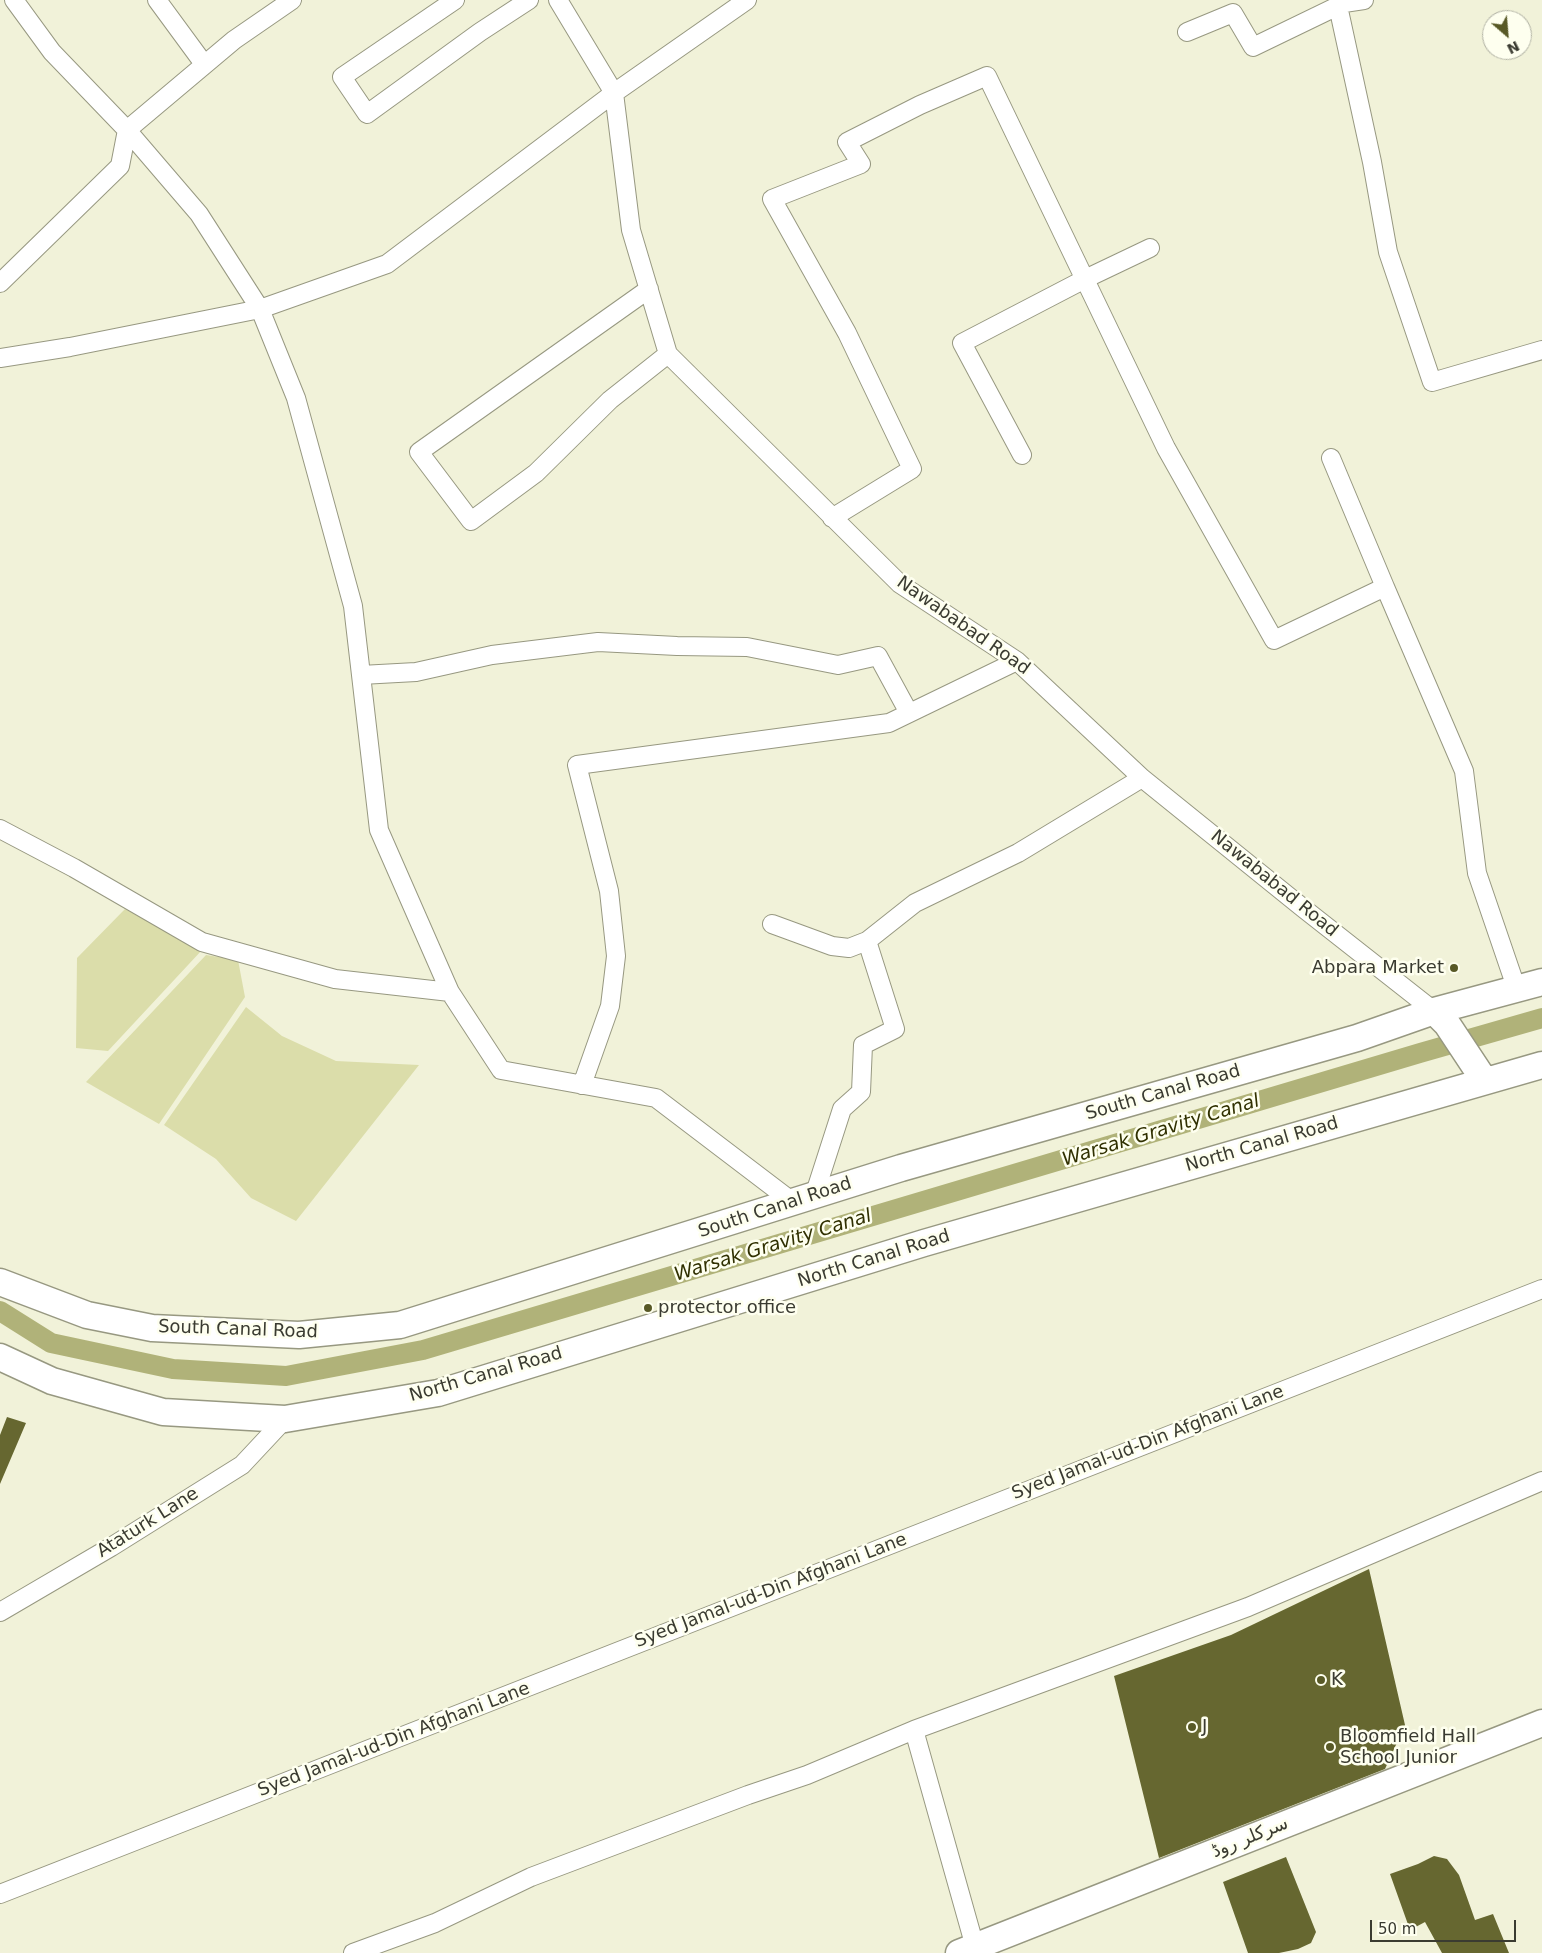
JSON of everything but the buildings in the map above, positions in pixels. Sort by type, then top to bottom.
[{"type":"main road","name":"South Canal Road","points":[[0,1282],[87,1315],[152,1328],[299,1335],[400,1325],[901,1168],[1357,1038],[1441,1018],[1542,982]]},
{"type":"main road","points":[[1441,1018],[1470,1057],[1484,1080]]},
{"type":"main road","name":"North Canal Road","points":[[0,1357],[52,1382],[163,1412],[285,1419],[438,1393],[924,1243],[1542,1064]]},
{"type":"main road","name":"سرکلر روڈ","points":[[967,1950],[1542,1723]]},
{"type":"street","points":[[14,0],[52,52],[127,130],[199,214],[260,309],[296,398],[353,606],[379,830],[450,992],[501,1070],[656,1098],[804,1199],[842,1109],[861,1092],[863,1045],[894,1029],[867,941]]},
{"type":"street","points":[[157,0],[204,64]]},
{"type":"street","points":[[0,283],[120,166],[127,130],[234,40],[292,0]]},
{"type":"street","points":[[455,0],[342,77],[367,114],[480,32],[529,0]]},
{"type":"street","name":"Nawababad Road","points":[[558,0],[614,94],[631,230],[668,354],[900,584],[1017,661],[1142,778],[1441,1018]]},
{"type":"street","points":[[1,357],[70,347],[260,309],[387,264],[614,94],[747,0]]},
{"type":"street","points":[[1187,32],[1233,13],[1253,47],[1344,3],[1364,0]]},
{"type":"street","points":[[1338,6],[1372,162],[1388,252],[1432,382],[1542,350]]},
{"type":"street","points":[[832,518],[912,469],[847,333],[772,199],[861,164],[847,142],[920,105],[987,76],[1166,448],[1274,640],[1385,587]]},
{"type":"street","points":[[1022,455],[962,343],[1085,279],[1150,248]]},
{"type":"street","points":[[649,289],[419,452],[470,520],[536,474],[610,400],[668,354]]},
{"type":"street","points":[[1330,458],[1464,771],[1477,872],[1517,990]]},
{"type":"street","points":[[361,675],[416,672],[492,655],[598,642],[747,647],[838,665],[878,656],[909,713]]},
{"type":"street","points":[[582,1085],[610,1006],[616,956],[609,891],[577,765],[889,723],[1017,661]]},
{"type":"street","points":[[772,924],[832,946],[849,948],[867,941],[915,903],[1018,852],[1142,778]]},
{"type":"street","points":[[0,829],[74,868],[202,942],[335,979],[450,992]]},
{"type":"street","name":"Syed Jamal-ud-Din Afghani Lane","points":[[0,1894],[1542,1288]]},
{"type":"street","name":"Ataturk Lane","points":[[0,1612],[111,1547],[242,1465],[285,1419]]},
{"type":"street","points":[[353,1953],[435,1923],[531,1878],[739,1798],[807,1775],[914,1730],[1248,1607],[1542,1481]]},
{"type":"street","points":[[914,1730],[967,1950]]},
{"type":"green space","points":[[125,909],[202,950],[108,1051],[76,1048],[77,958]]},
{"type":"green space","points":[[206,955],[238,960],[245,997],[159,1124],[86,1082]]},
{"type":"green space","points":[[246,1007],[282,1036],[336,1061],[419,1065],[296,1221],[251,1198],[216,1159],[164,1125]]},
{"type":"waterway","name":"Warsak Gravity Canal","points":[[0,1311],[51,1343],[173,1369],[286,1376],[423,1350],[1542,1018]]},
{"type":"place","name":"Abpara Market","points":[[1454,968]]},
{"type":"place","name":"protector office","points":[[648,1308]]},
{"type":"place","name":"K","points":[[1321,1680]]},
{"type":"place","name":"J","points":[[1192,1727]]},
{"type":"place","name":"Bloomfield Hall School Junior","points":[[1330,1747]]}]
